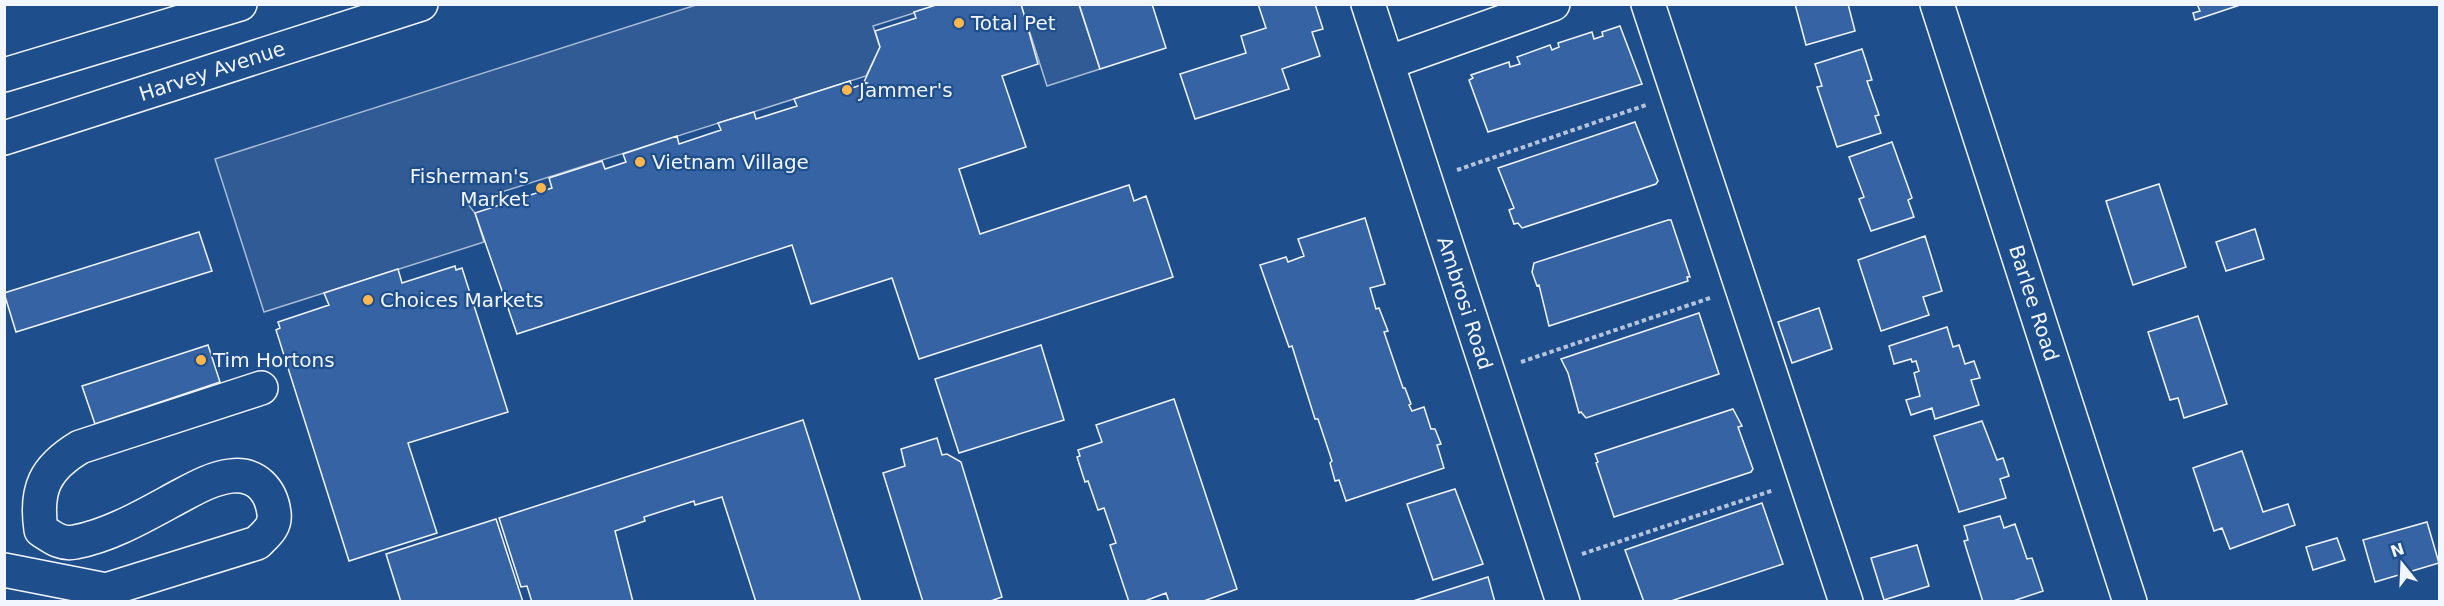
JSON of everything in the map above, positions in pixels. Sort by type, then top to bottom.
[{"type":"main road","points":[[4,75],[240,4]]},
{"type":"main road","name":"Harvey Avenue","points":[[4,138],[421,4]]},
{"type":"main road","name":"Ambrosi Road","points":[[1368,4],[1563,602]]},
{"type":"main road","points":[[1387,63],[1553,4]]},
{"type":"main road","points":[[1648,4],[1846,602]]},
{"type":"main road","name":"Barlee Road","points":[[1937,4],[2130,602]]},
{"type":"main road","points":[[4,570],[106,590],[256,543],[272,529],[275,514],[266,488],[253,478],[233,475],[210,481],[116,529],[73,543],[57,541],[41,530],[39,494],[58,460],[81,447],[261,388]]},
{"type":"path","points":[[1425,182],[1678,94]]},
{"type":"path","points":[[1488,373],[1742,288]]},
{"type":"path","points":[[1551,564],[1806,479]]},
{"type":"shaded area","points":[[696,5],[939,5],[873,26],[880,47],[866,76],[467,203],[475,213],[484,242],[264,312],[215,159]]},
{"type":"shaded area","points":[[1021,5],[1079,5],[1100,69],[1047,86]]},
{"type":"building","points":[[939,4],[1021,4],[1038,64],[1002,76],[1026,147],[959,169],[980,234],[1129,185],[1134,201],[1146,196],[1173,277],[919,359],[892,278],[811,304],[792,245],[517,334],[475,213],[552,188],[549,178],[602,161],[605,169],[626,162],[623,154],[677,136],[679,144],[721,130],[718,123],[754,112],[756,119],[797,106],[794,99],[850,81],[852,88],[867,83],[864,82],[880,47],[875,31],[916,18],[914,12]]},
{"type":"building","points":[[1079,4],[1152,4],[1166,48],[1100,69]]},
{"type":"building","points":[[1258,4],[1315,4],[1323,29],[1312,32],[1320,56],[1282,69],[1289,89],[1195,119],[1180,74],[1246,53],[1241,36],[1266,28]]},
{"type":"building","points":[[1795,4],[1848,4],[1855,31],[1806,45]]},
{"type":"building","points":[[2197,4],[2243,4],[2195,20],[2193,13],[2200,11]]},
{"type":"building","points":[[1620,26],[1642,84],[1488,132],[1469,80],[1473,78],[1471,75],[1509,62],[1510,67],[1520,64],[1517,57],[1550,45],[1552,50],[1559,47],[1558,43],[1592,32],[1594,39],[1603,36],[1602,32]]},
{"type":"building","points":[[1862,49],[1872,80],[1867,81],[1879,115],[1875,116],[1881,133],[1837,147],[1817,87],[1822,86],[1815,64]]},
{"type":"building","points":[[1635,122],[1658,181],[1656,184],[1522,228],[1518,223],[1514,224],[1509,210],[1514,208],[1498,168]]},
{"type":"building","points":[[1892,142],[1912,198],[1908,200],[1914,217],[1871,231],[1859,199],[1864,197],[1849,157]]},
{"type":"building","points":[[2159,184],[2186,267],[2133,285],[2106,201]]},
{"type":"building","points":[[1365,218],[1385,284],[1370,288],[1376,309],[1379,308],[1388,331],[1384,332],[1403,388],[1411,404],[1409,405],[1412,411],[1424,407],[1431,429],[1435,429],[1441,444],[1437,445],[1444,468],[1346,501],[1339,480],[1335,481],[1330,463],[1332,461],[1318,419],[1315,419],[1292,346],[1289,347],[1260,265],[1286,257],[1288,262],[1304,256],[1298,239]]},
{"type":"building","points":[[1671,220],[1690,277],[1687,277],[1688,281],[1549,326],[1539,285],[1537,286],[1532,272],[1534,263]]},
{"type":"building","points":[[2255,229],[2264,259],[2226,271],[2216,242]]},
{"type":"building","points":[[199,232],[212,271],[16,332],[4,293]]},
{"type":"building","points":[[1925,236],[1942,291],[1923,297],[1929,315],[1881,331],[1858,260]]},
{"type":"building","points":[[455,266],[456,270],[462,268],[508,412],[408,443],[437,533],[349,561],[276,330],[280,328],[278,322],[329,305],[324,293],[398,269],[402,283]]},
{"type":"building","points":[[1819,308],[1832,349],[1792,363],[1778,322]]},
{"type":"building","points":[[1699,313],[1719,374],[1586,418],[1581,412],[1579,413],[1568,373],[1561,359]]},
{"type":"building","points":[[2198,316],[2227,404],[2184,418],[2178,398],[2170,400],[2148,332]]},
{"type":"building","points":[[1947,327],[1953,347],[1959,345],[1965,364],[1974,361],[1980,378],[1971,380],[1979,405],[1935,419],[1932,408],[1911,415],[1906,400],[1920,396],[1914,373],[1919,371],[1916,361],[1912,362],[1911,359],[1894,364],[1889,346]]},
{"type":"building","points":[[208,345],[220,382],[95,424],[82,386]]},
{"type":"building","points":[[1041,345],[1064,420],[959,453],[935,379]]},
{"type":"building","points":[[1174,399],[1237,589],[1201,602],[1169,602],[1166,593],[1142,602],[1129,602],[1110,545],[1116,543],[1104,508],[1098,510],[1088,481],[1085,482],[1077,457],[1080,456],[1078,450],[1102,442],[1096,425]]},
{"type":"building","points":[[1733,409],[1742,426],[1738,427],[1753,469],[1751,472],[1614,517],[1595,454]]},
{"type":"building","points":[[803,420],[861,602],[756,602],[722,497],[695,505],[694,501],[644,517],[645,521],[615,531],[633,602],[532,602],[527,586],[521,587],[499,518]]},
{"type":"building","points":[[1982,421],[1997,460],[2003,458],[2009,476],[2000,479],[2006,498],[1959,512],[1934,436]]},
{"type":"building","points":[[937,438],[942,455],[947,454],[961,462],[1002,597],[988,602],[923,602],[883,473],[905,466],[901,449]]},
{"type":"building","points":[[2242,451],[2263,512],[2288,504],[2295,525],[2230,549],[2222,528],[2214,531],[2193,468]]},
{"type":"building","points":[[1455,489],[1483,564],[1433,580],[1407,504]]},
{"type":"building","points":[[1762,503],[1783,564],[1668,602],[1644,602],[1625,550]]},
{"type":"building","points":[[2000,516],[2004,528],[2015,524],[2027,559],[2032,558],[2043,591],[2010,602],[1983,602],[1964,541],[1968,540],[1964,526]]},
{"type":"building","points":[[496,519],[523,602],[401,602],[386,554]]},
{"type":"building","points":[[2427,522],[2439,563],[2375,582],[2363,540]]},
{"type":"building","points":[[2337,538],[2345,560],[2313,570],[2306,547]]},
{"type":"building","points":[[1917,545],[1929,586],[1884,600],[1871,558]]},
{"type":"building","points":[[1488,577],[1495,602],[1410,602]]},
{"type":"place","name":"Total Pet","points":[[959,23]]},
{"type":"place","name":"Jammer's","points":[[847,90]]},
{"type":"place","name":"Vietnam Village","points":[[640,162]]},
{"type":"place","name":"Fisherman's Market","points":[[541,188]]},
{"type":"place","name":"Choices Markets","points":[[368,300]]},
{"type":"place","name":"Tim Hortons","points":[[201,360]]}]
